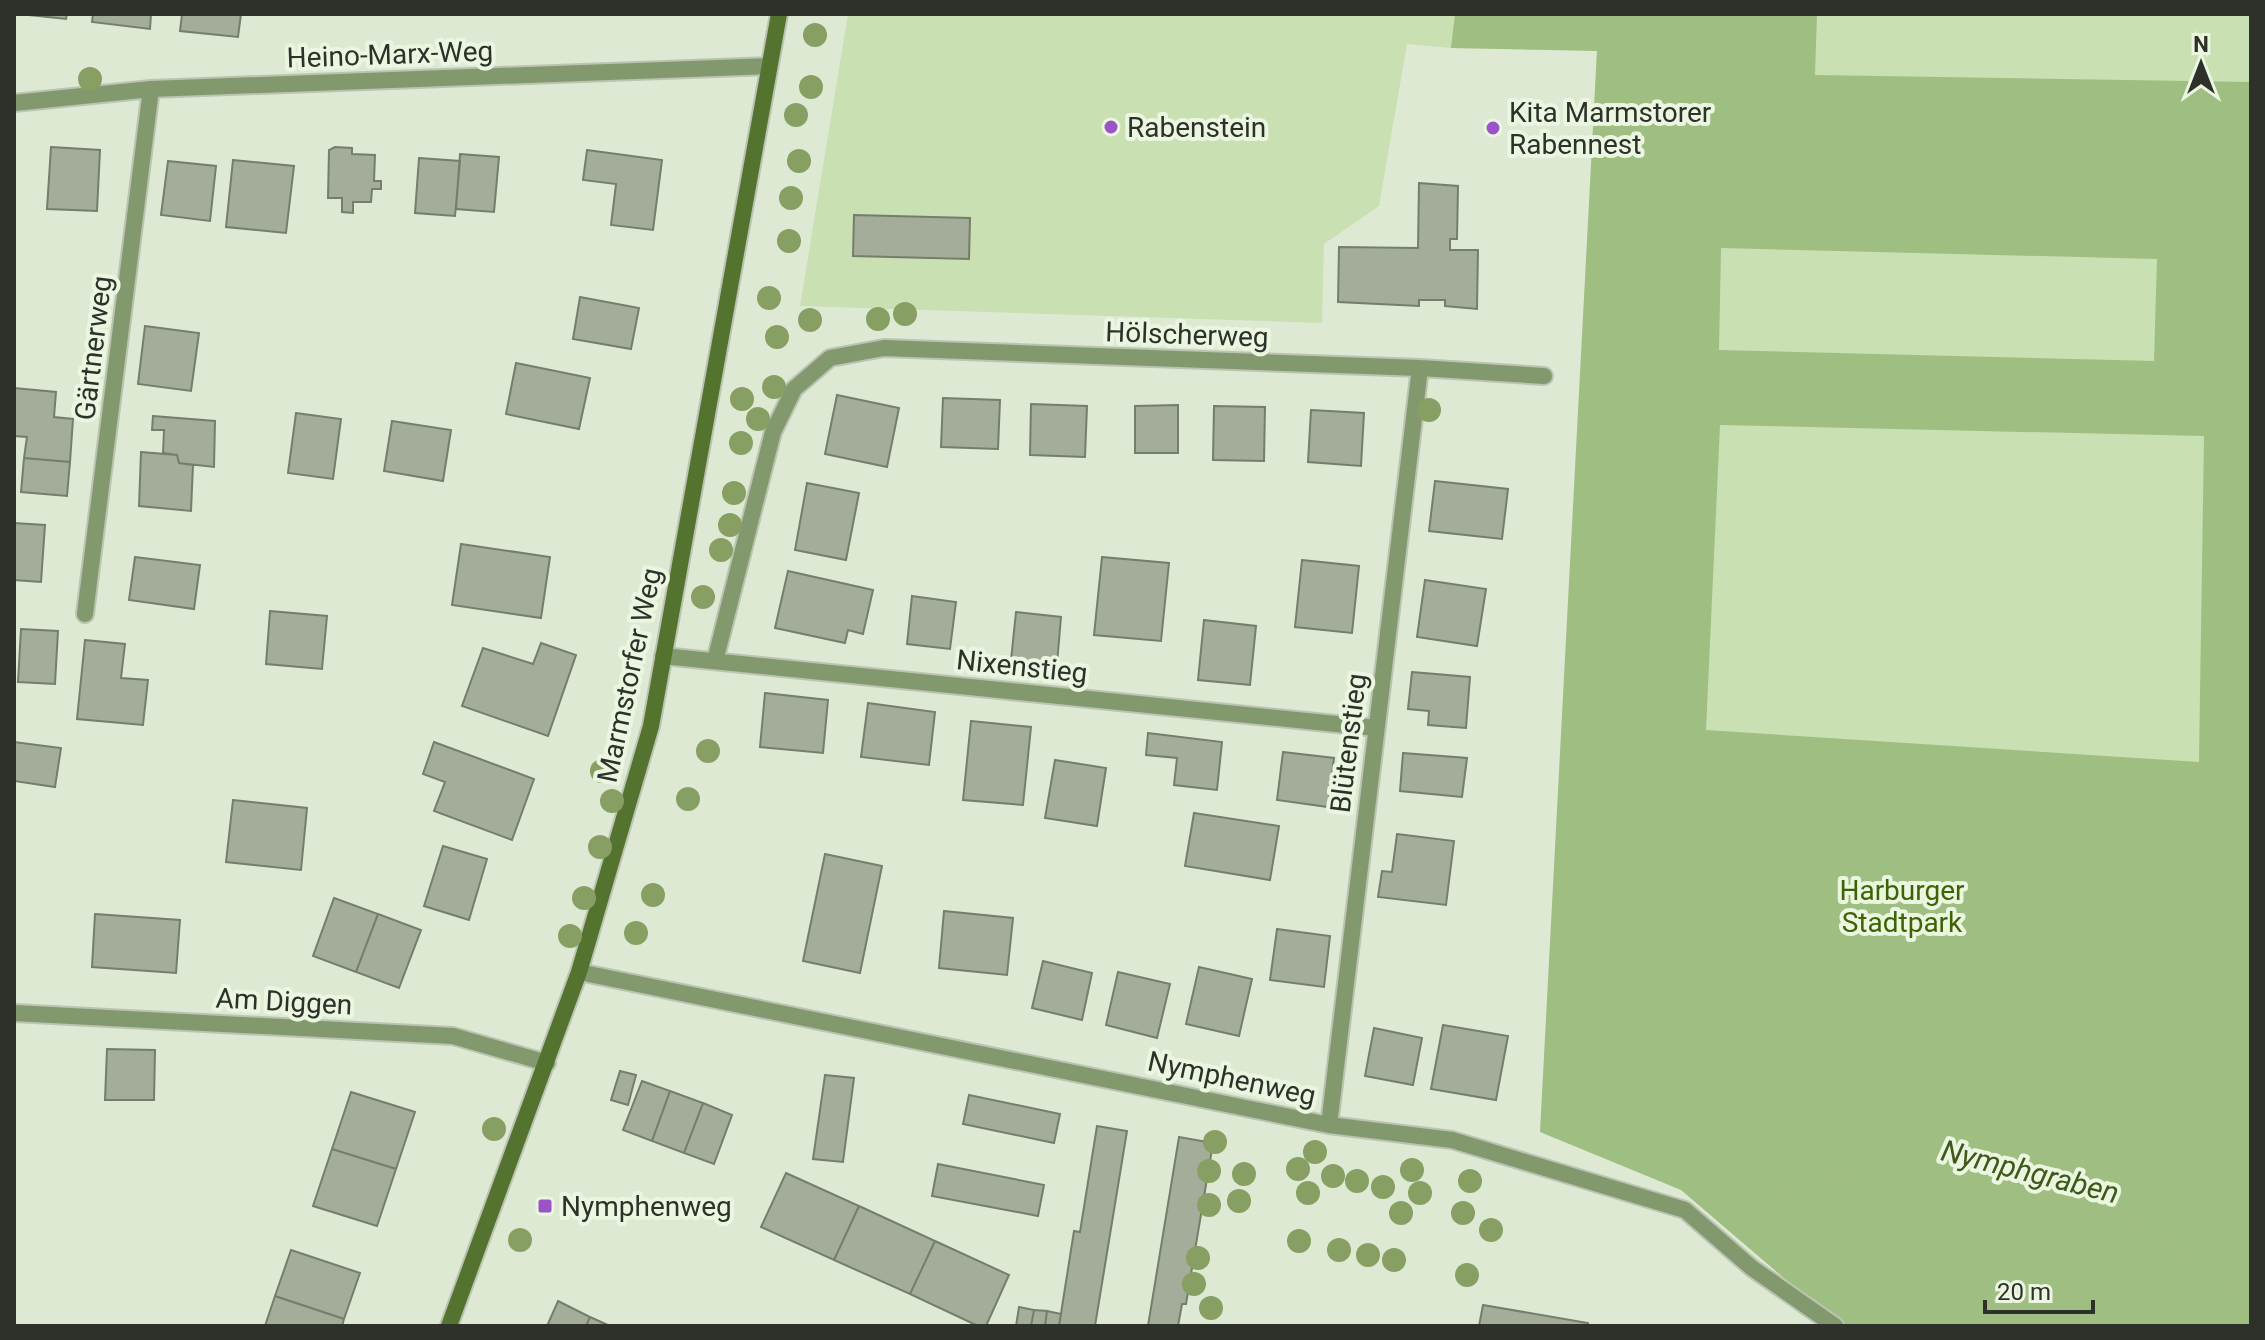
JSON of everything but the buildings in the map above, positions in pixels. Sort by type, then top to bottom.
[{"type":"street","name":"Marmstorfer Weg","points":[[449,1326],[579,972],[651,726],[779,14]]},
{"type":"street","name":"Heino-Marx-Weg","points":[[14,103],[151,89],[768,66]]},
{"type":"street","name":"Gärtnerweg","points":[[85,614],[151,89]]},
{"type":"street","name":"Hölscherweg","points":[[715,661],[773,432],[794,389],[830,358],[884,348],[1420,368],[1544,376]]},
{"type":"street","name":"Blütenstieg","points":[[1329,1125],[1420,368]]},
{"type":"street","name":"Nixenstieg","points":[[663,656],[1376,728]]},
{"type":"street","name":"Nymphenweg","points":[[579,972],[1329,1125],[1452,1140],[1685,1210],[1752,1268],[1835,1326]]},
{"type":"street","name":"Am Diggen","points":[[14,1013],[453,1036],[547,1063]]},
{"type":"green space","name":"Harburger Stadtpark","points":[[848,14],[2251,14],[2251,1326],[1860,1314],[1583,328],[1597,50],[1451,48],[1407,44],[1379,206],[1324,244],[1322,323],[800,306]]},
{"type":"green space","name":"Harburger Stadtpark","points":[[1455,14],[1817,14],[1815,75],[2251,82],[2251,1326],[1840,1326],[1681,1190],[1540,1132],[1597,51],[1451,48]],"holes":[[[1721,248],[2157,259],[2154,361],[1719,350]],[[1720,425],[2204,436],[2199,762],[1706,730]]]},
{"type":"waterway","name":"Nymphgraben","points":[[1776,1193],[1874,1165],[1911,1164],[1954,1172],[2126,1220],[2165,1239],[2251,1305]]},
{"type":"place","name":"Rabenstein","points":[[1111,127]]},
{"type":"place","name":"Kita Marmstorer Rabennest","points":[[1493,128]]},
{"type":"place","name":"Nymphenweg","points":[[545,1206]]}]
